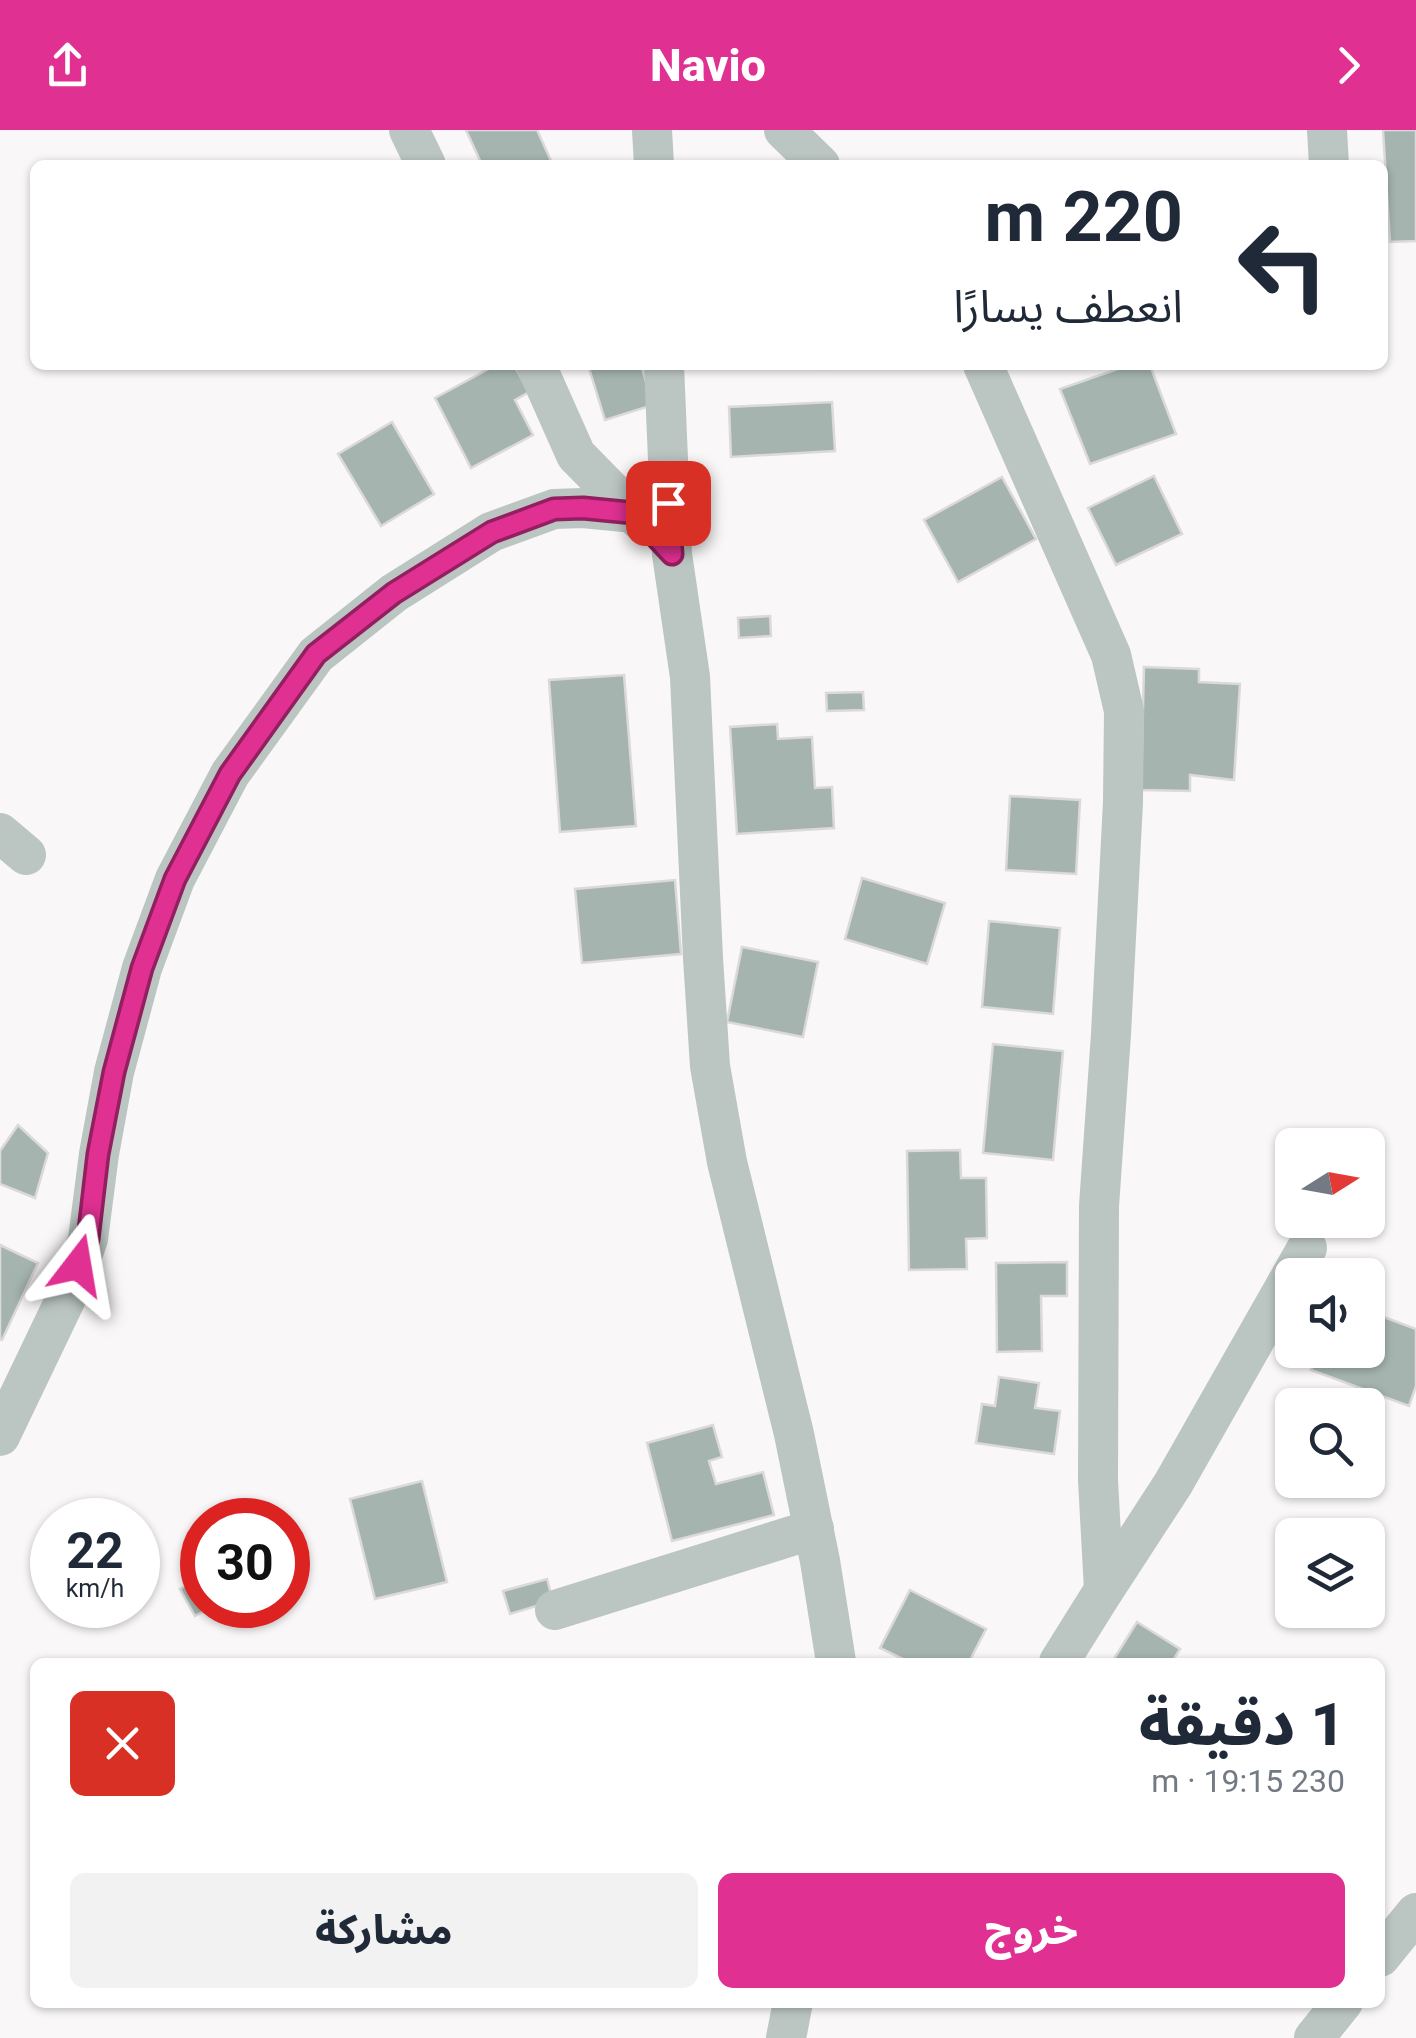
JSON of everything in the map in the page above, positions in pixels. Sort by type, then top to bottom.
[{"type":"street","points":[[409,130],[424,160]]},
{"type":"street","points":[[652,130],[654,160]]},
{"type":"street","points":[[784,130],[815,160]]},
{"type":"street","points":[[1327,130],[1329,160]]},
{"type":"street","points":[[538,370],[576,455],[672,554]]},
{"type":"street","points":[[664,370],[672,554],[690,677],[710,1066],[727,1162],[794,1434],[835,1658]]},
{"type":"street","points":[[984,370],[1111,655],[1124,711],[1123,802],[1099,1206],[1098,1480],[1104,1590]]},
{"type":"street","points":[[4,1415],[69,1292],[88,1239],[98,1154],[114,1072],[142,968],[175,879],[230,774],[316,654],[394,593],[492,532],[554,509],[634,513]]},
{"type":"street","points":[[1062,1658],[1174,1484],[1307,1248]]},
{"type":"street","points":[[555,1610],[814,1529]]},
{"type":"street","points":[[1385,1951],[1416,1913]]},
{"type":"street","points":[[786,2038],[792,2008]]},
{"type":"street","points":[[1314,2038],[1338,2008]]},
{"type":"building","points":[[466,130],[537,130],[551,160],[480,160]]},
{"type":"building","points":[[1383,130],[1416,130],[1416,241],[1390,242],[1388,160],[1385,160]]},
{"type":"building","points":[[487,370],[517,370],[529,392],[515,400],[533,435],[471,468],[435,398]]},
{"type":"building","points":[[590,370],[642,370],[653,405],[605,420]]},
{"type":"building","points":[[1115,370],[1152,370],[1176,434],[1090,464],[1060,389]]},
{"type":"building","points":[[832,402],[835,451],[731,457],[729,407]]},
{"type":"building","points":[[392,422],[434,494],[381,526],[338,454]]},
{"type":"building","points":[[1154,476],[1182,534],[1116,565],[1088,508]]},
{"type":"building","points":[[1002,477],[1036,539],[958,582],[924,520]]},
{"type":"building","points":[[770,616],[771,636],[739,638],[738,618]]},
{"type":"building","points":[[1144,667],[1199,669],[1199,682],[1240,684],[1234,780],[1190,775],[1190,791],[1141,790]]},
{"type":"building","points":[[624,675],[636,826],[560,832],[549,680]]},
{"type":"building","points":[[863,692],[864,710],[827,711],[826,693]]},
{"type":"building","points":[[777,724],[778,739],[812,737],[815,788],[832,787],[834,828],[737,834],[730,727]]},
{"type":"building","points":[[1010,796],[1080,800],[1076,874],[1006,870]]},
{"type":"building","points":[[862,878],[945,903],[927,964],[845,939]]},
{"type":"building","points":[[675,880],[681,954],[582,963],[575,889]]},
{"type":"building","points":[[989,921],[1060,928],[1053,1014],[982,1007]]},
{"type":"building","points":[[742,947],[818,962],[803,1037],[727,1022]]},
{"type":"building","points":[[993,1044],[1063,1051],[1053,1160],[983,1153]]},
{"type":"building","points":[[18,1125],[48,1153],[35,1198],[0,1184],[0,1151]]},
{"type":"building","points":[[960,1150],[961,1178],[986,1178],[987,1238],[966,1239],[967,1269],[909,1270],[907,1151]]},
{"type":"building","points":[[0,1245],[38,1263],[2,1340],[0,1339]]},
{"type":"building","points":[[1067,1262],[1067,1296],[1041,1296],[1042,1351],[997,1352],[996,1263]]},
{"type":"building","points":[[1385,1317],[1416,1329],[1416,1386],[1409,1406],[1385,1397],[1385,1388],[1360,1388],[1311,1370],[1385,1368]]},
{"type":"building","points":[[999,1377],[1039,1383],[1035,1408],[1060,1411],[1054,1454],[976,1443],[982,1404],[995,1406]]},
{"type":"building","points":[[713,1425],[722,1457],[709,1461],[716,1484],[763,1472],[774,1515],[672,1541],[647,1443]]},
{"type":"building","points":[[422,1481],[447,1582],[375,1599],[350,1499]]},
{"type":"building","points":[[547,1579],[553,1601],[510,1614],[503,1591]]},
{"type":"building","points":[[910,1590],[986,1629],[971,1658],[901,1658],[880,1648]]},
{"type":"building","points":[[1137,1622],[1180,1649],[1174,1658],[1114,1658]]},
{"type":"route","points":[[78,1265],[88,1239],[98,1154],[114,1072],[142,968],[175,879],[230,774],[316,654],[394,593],[492,532],[554,509],[634,513],[672,554],[668,503]]}]
